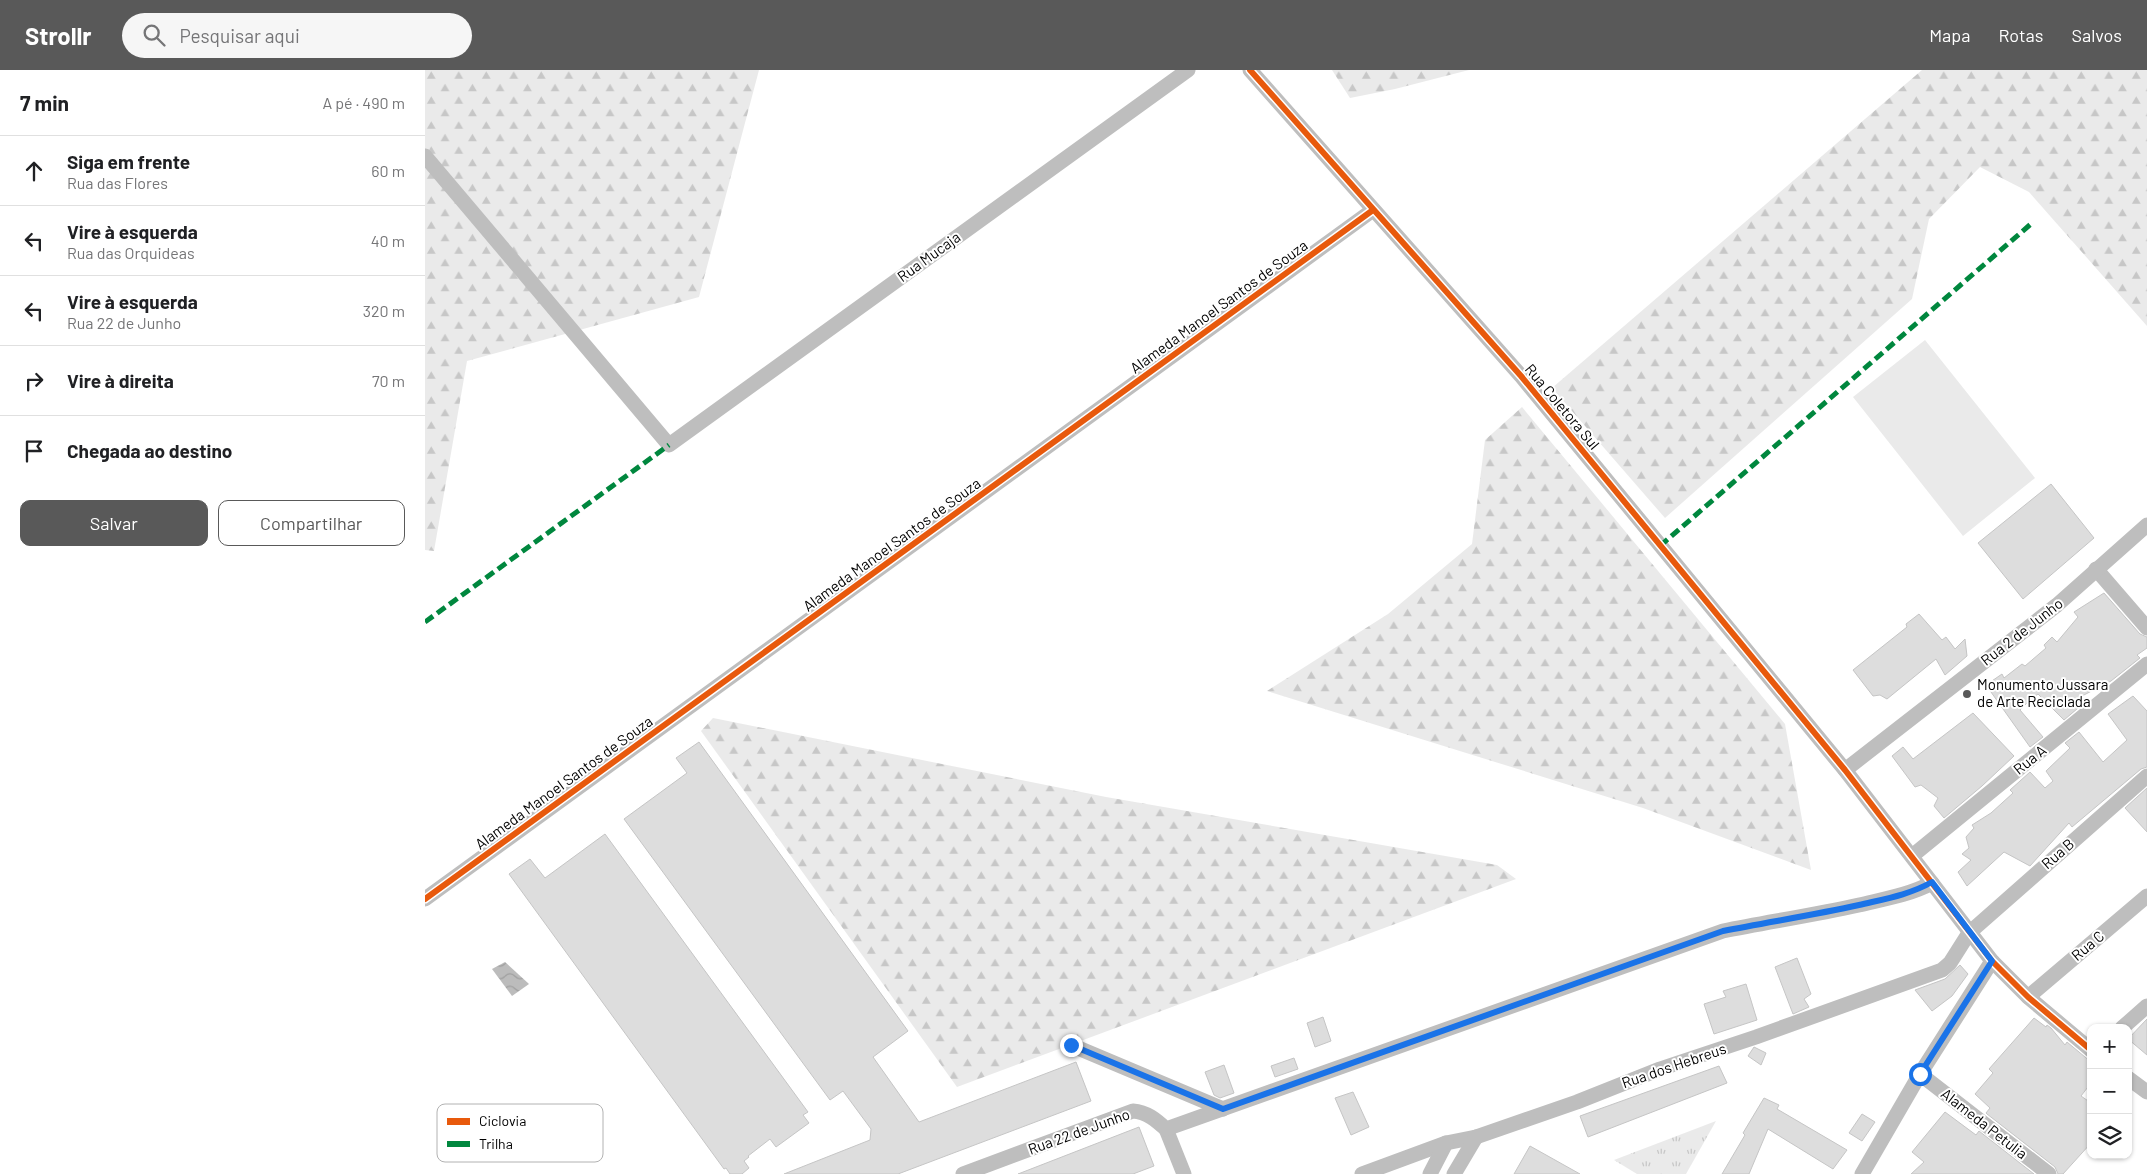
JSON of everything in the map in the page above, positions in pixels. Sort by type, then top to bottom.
[{"type":"street","name":"Rua Mucaja","points":[[425,156],[669,445],[1188,70]]},
{"type":"street","name":"Rua Coletora Sul","points":[[1250,70],[1521,376],[1845,770],[1992,961],[2029,997],[2087,1047]]},
{"type":"street","name":"Alameda Manoel Santos de Souza","points":[[425,899],[1373,210]]},
{"type":"street","name":"Rua 2 de Junho","points":[[1845,770],[2057,605],[2147,525]]},
{"type":"street","points":[[2096,569],[2147,628]]},
{"type":"street","name":"Rua A","points":[[1912,856],[2147,664]]},
{"type":"street","name":"Rua B","points":[[1969,933],[2147,776]]},
{"type":"street","points":[[1184,1174],[1166,1129],[1723,931],[1796,919],[1883,900],[1912,892],[1932,882]]},
{"type":"street","name":"Rua C","points":[[2029,997],[2147,896]]},
{"type":"street","name":"Rua dos Hebreus","points":[[1362,1174],[1447,1143],[1476,1137],[1942,970],[1950,963],[1969,933]]},
{"type":"street","points":[[1869,1171],[1920,1074],[1992,961]]},
{"type":"street","points":[[2127,1024],[2147,1006]]},
{"type":"street","points":[[1071,1045],[1223,1109]]},
{"type":"street","name":"Alameda Petulia","points":[[1920,1074],[2049,1174]]},
{"type":"street","points":[[2132,1081],[2147,1092]]},
{"type":"street","name":"Rua 22 de Junho","points":[[963,1174],[1133,1111],[1141,1111],[1154,1118],[1166,1129]]},
{"type":"street","points":[[1454,1174],[1476,1137]]},
{"type":"street","points":[[1429,1174],[1447,1143]]},
{"type":"green space","points":[[425,70],[759,70],[699,297],[467,361],[434,551],[425,550]]},
{"type":"green space","points":[[1332,70],[1469,70],[1395,89],[1350,98]]},
{"type":"green space","points":[[1922,70],[2147,70],[2147,326],[2029,192],[1980,167],[1929,219],[1912,299],[1665,518],[1552,388]]},
{"type":"green space","points":[[1925,340],[2035,478],[1963,536],[1853,397]]},
{"type":"green space","points":[[1522,407],[1785,724],[1811,870],[1643,808],[1267,691],[1388,614],[1472,544],[1485,440]]},
{"type":"green space","points":[[713,718],[1106,797],[1497,865],[1516,879],[957,1087],[701,731]]},
{"type":"green space","points":[[1716,1121],[1686,1174],[1637,1174],[1614,1160]]},
{"type":"water","points":[[505,962],[529,984],[512,996],[492,969]]},
{"type":"building","points":[[2051,484],[2094,538],[2023,599],[1978,543]]},
{"type":"building","points":[[2104,593],[2140,634],[2147,637],[2147,648],[2137,655],[2140,658],[2111,681],[2080,697],[2084,703],[2064,720],[2038,694],[2029,701],[2020,710],[2043,737],[2030,747],[1986,685],[2002,674],[2004,678],[2022,664],[2025,666],[2046,648],[2044,645],[2052,637],[2057,642],[2078,617],[2074,612]]},
{"type":"building","points":[[1919,614],[1942,640],[1946,637],[1955,649],[1965,639],[1967,656],[1945,675],[1936,659],[1887,699],[1880,695],[1873,696],[1853,670],[1907,627],[1906,624]]},
{"type":"building","points":[[2133,696],[2147,711],[2147,767],[2141,769],[2072,827],[2069,823],[2030,866],[2004,852],[1967,886],[1958,872],[1971,860],[1962,854],[1969,848],[1966,837],[1974,828],[1972,825],[1991,813],[2013,793],[2010,790],[2030,772],[2045,788],[2053,781],[2046,771],[2070,748],[2065,743],[2079,732],[2103,762],[2127,740],[2108,714]]},
{"type":"building","points":[[1973,713],[2014,756],[1944,818],[1934,806],[1938,798],[1921,785],[1915,787],[1892,756],[1903,747],[1913,759]]},
{"type":"building","points":[[699,742],[908,1031],[873,1057],[919,1122],[1076,1062],[1091,1101],[898,1174],[784,1174],[870,1140],[871,1129],[843,1091],[830,1100],[624,819],[687,773],[676,758]]},
{"type":"building","points":[[2147,788],[2147,832],[2125,808]]},
{"type":"building","points":[[605,834],[808,1112],[803,1115],[809,1123],[776,1147],[770,1139],[748,1156],[744,1161],[749,1168],[742,1174],[730,1174],[726,1168],[724,1169],[509,874],[530,859],[545,878]]},
{"type":"building","points":[[1797,958],[1811,994],[1804,999],[1809,1007],[1793,1014],[1775,967]]},
{"type":"building","points":[[1960,965],[1968,974],[1952,996],[1932,1011],[1915,990],[1945,979]]},
{"type":"building","points":[[1746,984],[1757,1020],[1714,1034],[1704,1004],[1726,997],[1723,991]]},
{"type":"building","points":[[1323,1017],[1331,1041],[1315,1047],[1307,1023]]},
{"type":"building","points":[[2034,1018],[2046,1027],[2047,1025],[2051,1028],[2065,1045],[2067,1042],[2087,1059],[2087,1088],[2081,1096],[2087,1100],[2087,1147],[2063,1174],[2058,1174],[2055,1167],[1986,1113],[1990,1108],[1975,1094],[1993,1073],[1989,1069]]},
{"type":"building","points":[[2147,1019],[2147,1055],[2132,1042],[2132,1035]]},
{"type":"building","points":[[1754,1047],[1766,1053],[1761,1065],[1748,1056]]},
{"type":"building","points":[[1294,1058],[1298,1069],[1275,1077],[1271,1066]]},
{"type":"building","points":[[1224,1065],[1234,1093],[1220,1098],[1214,1095],[1205,1072]]},
{"type":"building","points":[[1719,1066],[1727,1083],[1588,1137],[1580,1116]]},
{"type":"building","points":[[1353,1092],[1369,1127],[1351,1135],[1335,1098]]},
{"type":"building","points":[[1764,1098],[1779,1105],[1777,1109],[1847,1150],[1833,1169],[1768,1129],[1749,1174],[1722,1174]]},
{"type":"building","points":[[1945,1112],[1976,1135],[1979,1131],[2034,1174],[1911,1174],[1924,1162],[1912,1152]]},
{"type":"building","points":[[1862,1114],[1875,1122],[1862,1141],[1849,1133]]},
{"type":"building","points":[[1139,1127],[1154,1166],[1133,1174],[1018,1174]]},
{"type":"building","points":[[1530,1146],[1580,1174],[1514,1174]]},
{"type":"marked path","points":[[1660,546],[2032,223]]},
{"type":"marked path","points":[[425,622],[669,445]]},
{"type":"cycle path","points":[[1250,70],[1521,376],[1845,770],[1992,961],[2028,997],[2087,1047]]},
{"type":"cycle path","points":[[425,899],[1373,210]]},
{"type":"place","name":"Monumento Jussara de Arte Reciclada","points":[[1967,694]]},
{"type":"route","points":[[1071,1045],[1223,1109],[1723,931],[1796,919],[1893,897],[1920,889],[1932,882],[1992,961],[1920,1074]]}]
